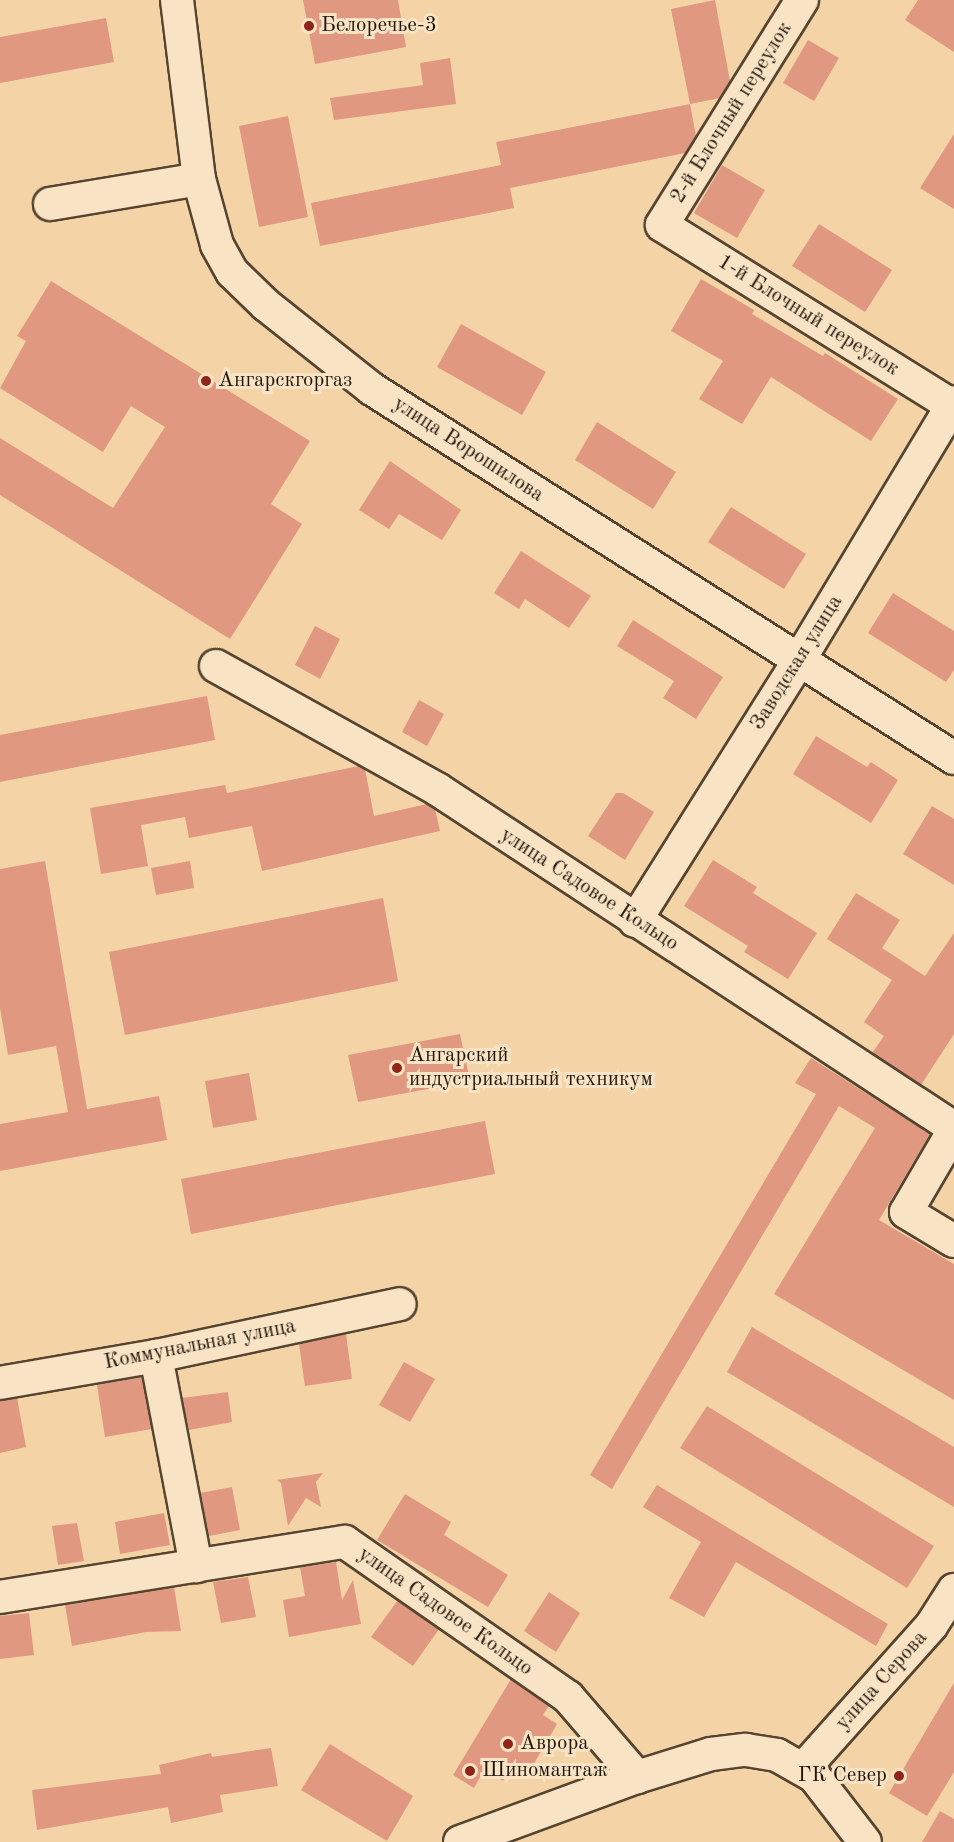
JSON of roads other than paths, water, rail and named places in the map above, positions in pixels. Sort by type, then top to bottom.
[{"type":"street","name":"улица Ворошилова","points":[[177,0],[199,179],[217,245],[232,272],[266,305],[372,389],[798,662],[954,758]]},
{"type":"street","name":"2-й Блочный переулок","points":[[662,225],[802,0]]},
{"type":"street","points":[[50,204],[199,179]]},
{"type":"street","name":"1-й Блочный переулок","points":[[662,225],[953,405]]},
{"type":"street","name":"Заводская улица","points":[[635,921],[798,662],[953,405]]},
{"type":"street","name":"улица Садовое Кольцо","points":[[216,666],[437,789],[954,1129],[906,1212],[954,1241]]},
{"type":"street","name":"Коммунальная улица","points":[[0,1383],[156,1356],[400,1304]]},
{"type":"street","points":[[156,1356],[196,1566]]},
{"type":"street","name":"улица Садовое Кольцо","points":[[0,1597],[345,1542],[568,1697],[637,1777]]},
{"type":"street","name":"улица Серова","points":[[804,1768],[932,1626],[954,1590]]},
{"type":"street","points":[[460,1842],[637,1777],[730,1750],[777,1755],[804,1768],[832,1796],[865,1842]]},
{"type":"place","name":"Белоречье-3","points":[[309,26]]},
{"type":"place","name":"Ангарскгоргаз","points":[[206,381]]},
{"type":"place","name":"Ангарский индустриальный техникум","points":[[397,1068]]},
{"type":"place","name":"Аврора","points":[[508,1744]]},
{"type":"place","name":"Шиномантаж","points":[[470,1771]]},
{"type":"place","name":"ГК Север","points":[[899,1776]]}]
